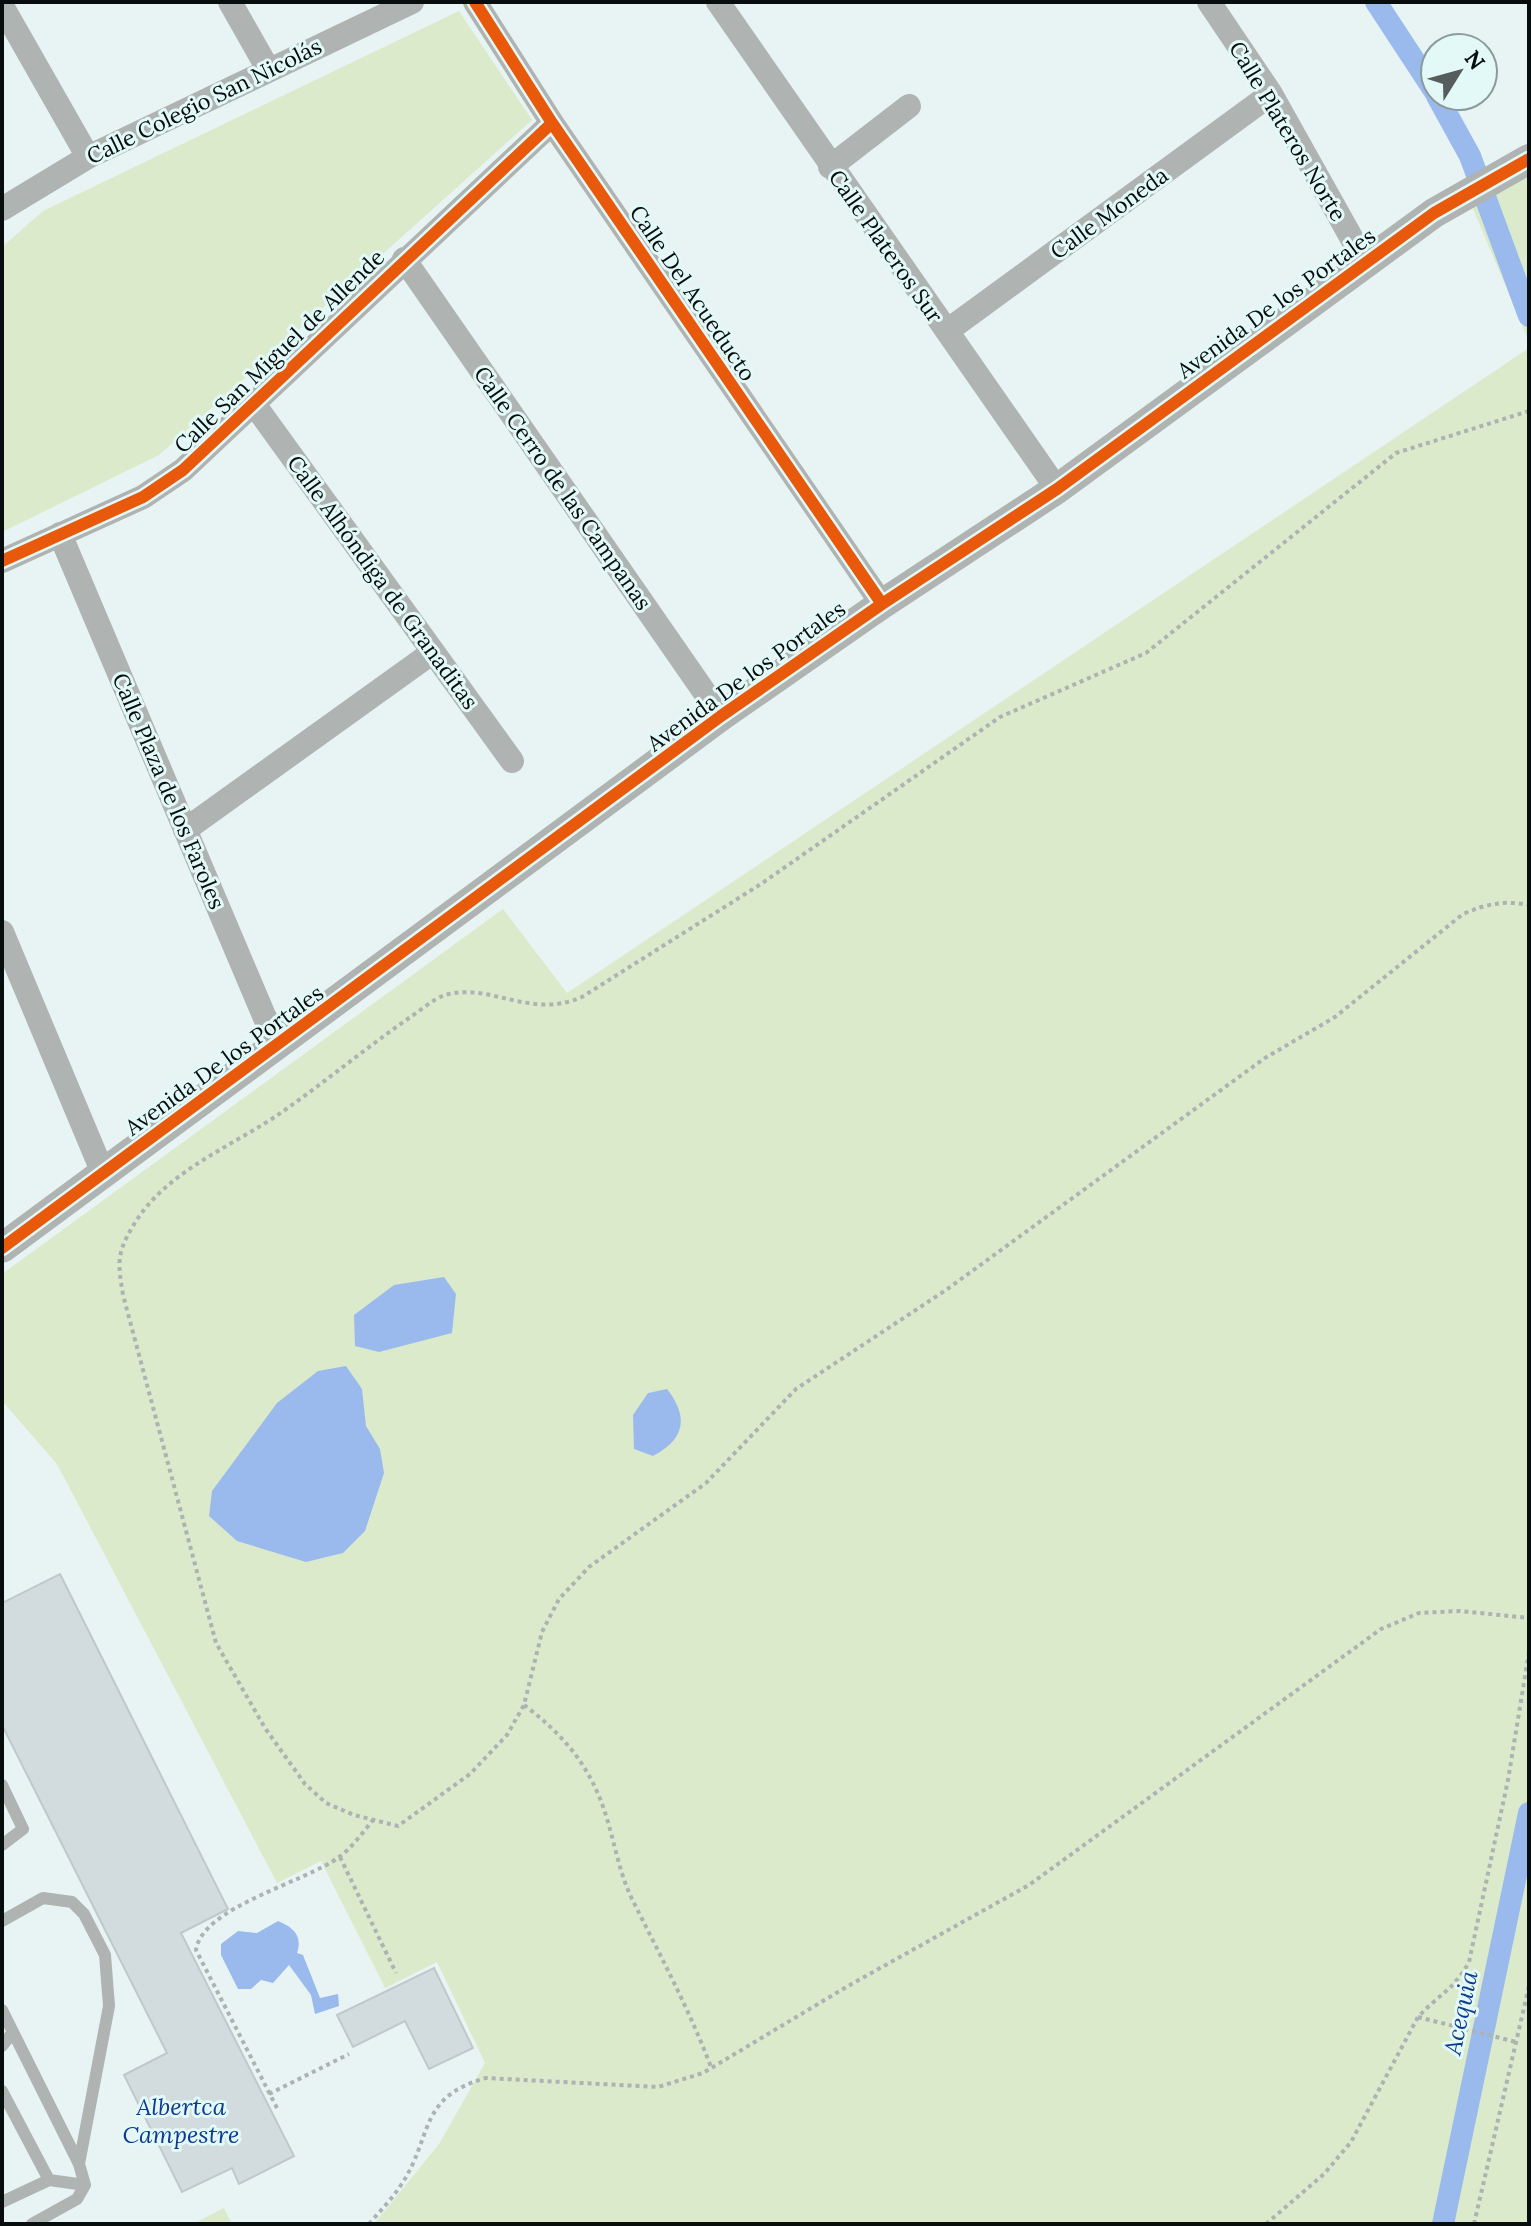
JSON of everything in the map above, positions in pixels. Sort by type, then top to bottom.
[{"type":"street","points":[[230,2],[268,69]]},
{"type":"street","name":"Calle Colegio San Nicolás","points":[[2,209],[88,157],[412,2]]},
{"type":"street","name":"Calle Del Acueducto","points":[[475,2],[552,123],[882,604]]},
{"type":"street","name":"Calle Plateros Sur","points":[[718,2],[1057,489]]},
{"type":"street","name":"Calle Plateros Norte","points":[[1209,2],[1271,94],[1365,262]]},
{"type":"street","points":[[2,6],[88,157]]},
{"type":"street","name":"Calle Moneda","points":[[947,331],[1271,94]]},
{"type":"street","points":[[830,167],[909,106]]},
{"type":"street","name":"Calle San Miguel de Allende","points":[[2,561],[165,484],[552,123]]},
{"type":"street","name":"Avenida De los Portales","points":[[2,1248],[721,716],[882,604],[1057,489],[1365,262],[1464,193],[1517,165]]},
{"type":"street","name":"Calle Cerro de las Campanas","points":[[404,259],[721,716]]},
{"type":"street","name":"Calle Alhóndiga de Granaditas","points":[[254,404],[512,761]]},
{"type":"street","name":"Calle Plaza de los Faroles","points":[[60,534],[265,1018],[283,1043]]},
{"type":"street","points":[[185,830],[433,652]]},
{"type":"street","points":[[2,932],[103,1173]]},
{"type":"lane","points":[[2,1785],[23,1829],[2,1845]]},
{"type":"lane","points":[[2,1921],[43,1898],[72,1902],[84,1914],[105,1955],[109,2006],[79,2164]]},
{"type":"lane","points":[[2,2011],[79,2164],[85,2185],[77,2199],[32,2224]]},
{"type":"lane","points":[[2,2046],[13,2032]]},
{"type":"lane","points":[[2,2091],[49,2180]]},
{"type":"lane","points":[[2,2202],[49,2180],[85,2185]]},
{"type":"path","points":[[1529,411],[1396,453],[1146,653],[1000,717],[761,884],[582,997],[567,1004],[529,1006],[468,991],[443,995],[364,1049],[280,1113],[217,1148],[161,1194],[134,1223],[117,1257],[123,1295],[216,1643],[265,1728],[305,1784],[326,1803],[398,1826],[470,1774],[507,1735],[524,1705],[542,1632],[559,1599],[589,1567],[706,1483],[796,1389],[946,1290],[1265,1058],[1335,1017],[1463,914],[1486,904],[1529,905]]},
{"type":"path","points":[[369,2224],[401,2185],[416,2157],[422,2132],[439,2103],[466,2083],[486,2078],[658,2087],[711,2068],[848,1986],[1029,1885],[1381,1629],[1419,1613],[1460,1611],[1529,1618]]},
{"type":"path","points":[[1266,2224],[1324,2174],[1351,2142],[1418,2017],[1433,2001],[1456,1985],[1469,1962],[1508,1780],[1529,1652]]},
{"type":"path","points":[[524,1705],[549,1724],[577,1755],[599,1794],[631,1897],[663,1954],[711,2068]]},
{"type":"path","points":[[277,2108],[196,1950],[198,1937],[208,1925],[340,1857],[373,1820]]},
{"type":"path","points":[[340,1857],[396,1973]]},
{"type":"path","points":[[1474,2224],[1529,1986]]},
{"type":"path","points":[[1418,2017],[1516,2042]]},
{"type":"path","points":[[269,2094],[349,2054]]},
{"type":"green space","points":[[459,11],[532,120],[159,455],[2,532],[2,247],[43,211]]},
{"type":"green space","points":[[1529,174],[1529,342],[1471,204]]},
{"type":"green space","points":[[1529,348],[1529,2224],[374,2224],[439,2144],[485,2063],[437,1962],[385,1988],[321,1861],[277,1883],[57,1464],[2,1401],[2,1274],[503,909],[567,993]]},
{"type":"green space","points":[[224,2208],[232,2224],[193,2224]]},
{"type":"water","points":[[444,1277],[456,1294],[452,1333],[379,1352],[355,1346],[354,1315],[394,1285]]},
{"type":"water","points":[[346,1366],[362,1389],[366,1426],[380,1449],[384,1473],[365,1531],[343,1553],[306,1562],[237,1541],[209,1516],[212,1491],[277,1403],[318,1371]]},
{"type":"water","points":[[667,1389],[681,1418],[677,1435],[653,1456],[634,1449],[633,1415],[648,1393]]},
{"type":"water","points":[[278,1921],[298,1937],[297,1953],[303,1955],[320,1998],[338,1994],[339,2006],[315,2014],[311,1995],[289,1965],[273,1983],[261,1980],[251,1989],[238,1989],[221,1955],[221,1944],[238,1931],[257,1933]]},
{"type":"building","points":[[60,1574],[228,1909],[181,1933],[294,2156],[239,2184],[232,2168],[182,2192],[124,2075],[167,2053],[2,1725],[2,1603]]},
{"type":"building","points":[[434,1968],[473,2048],[429,2069],[405,2021],[353,2047],[337,2015]]},
{"type":"waterway","points":[[1376,2],[1419,68]]},
{"type":"waterway","points":[[1446,112],[1470,156],[1529,316]]},
{"type":"waterway","name":"Acequia","points":[[1443,2224],[1529,1813]]},
{"type":"cycle path","points":[[475,2],[552,123],[882,604]]},
{"type":"cycle path","points":[[2,561],[143,497],[183,470],[552,123]]},
{"type":"cycle path","points":[[2,1248],[721,716],[882,604],[1057,489],[1434,213],[1529,159]]},
{"type":"water label","name":"Albertca Campestre","points":[[181,2121]]}]
